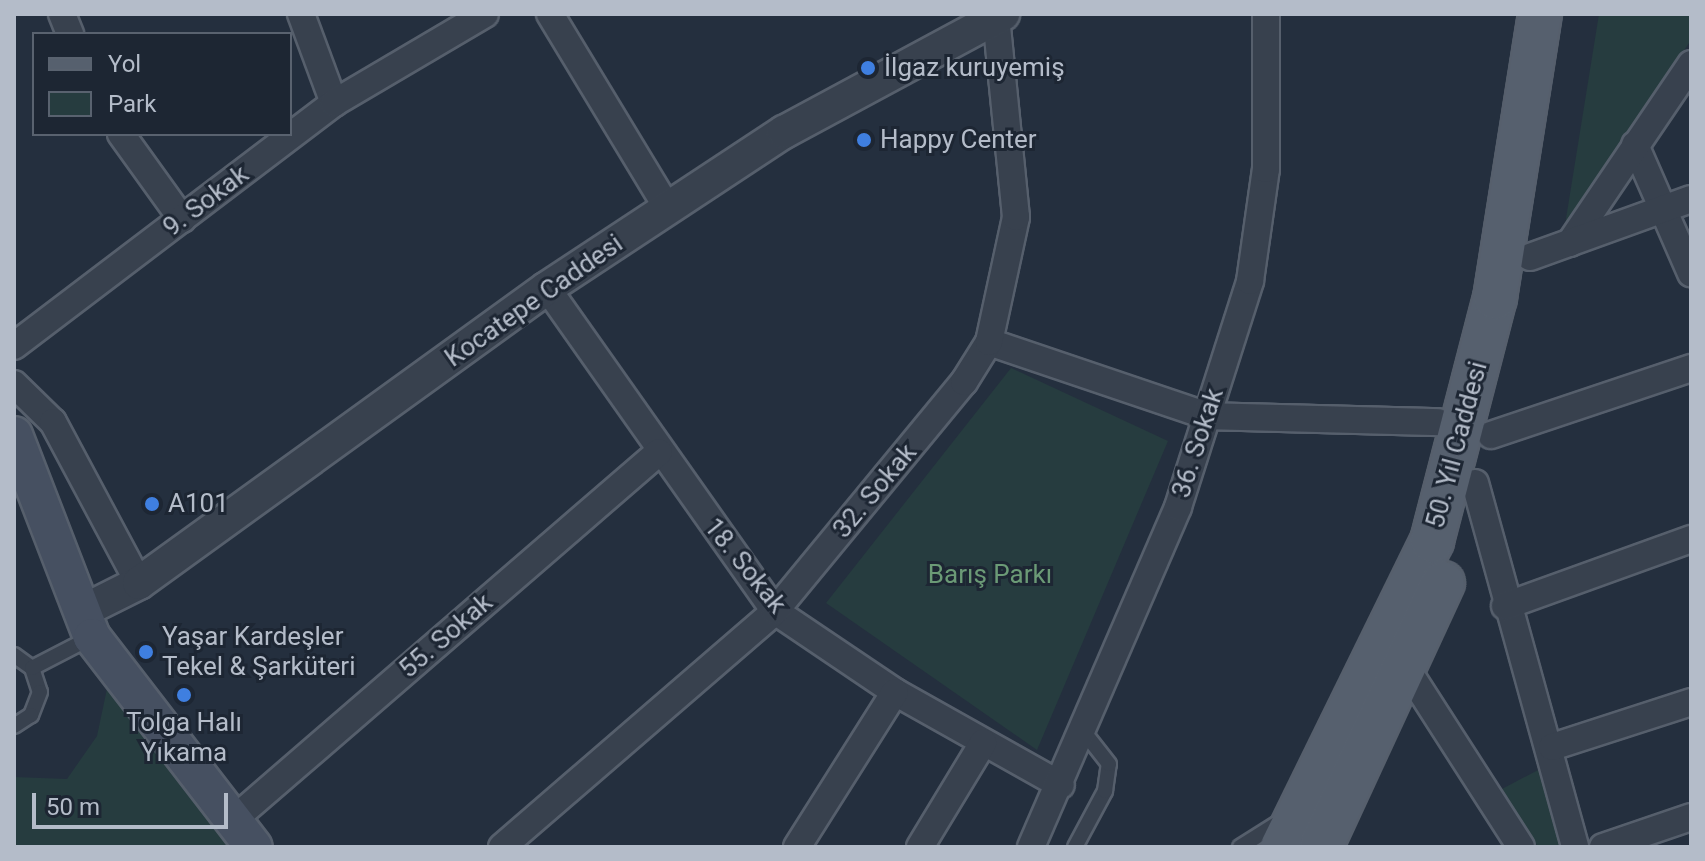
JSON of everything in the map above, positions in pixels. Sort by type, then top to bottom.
[{"type":"main road","name":"50. Yıl Caddesi","points":[[1282,847],[1415,580],[1452,474],[1512,218],[1540,14]]},
{"type":"main road","name":"50. Yıl Caddesi","points":[[1321,847],[1408,671],[1491,435],[1530,257],[1569,14]]},
{"type":"main road","points":[[14,435],[87,624],[243,834]]},
{"type":"street","points":[[301,14],[334,103]]},
{"type":"street","name":"9. Sokak","points":[[292,135],[334,103],[485,14]]},
{"type":"street","points":[[550,14],[668,209]]},
{"type":"street","name":"36. Sokak","points":[[1031,847],[1084,732],[1178,507],[1250,281],[1266,169],[1266,14]]},
{"type":"street","name":"Kocatepe Caddesi","points":[[87,624],[139,583],[547,288],[784,132],[999,16]]},
{"type":"street","name":"32. Sokak","points":[[502,847],[775,611],[964,382],[989,342],[1016,217],[999,16]]},
{"type":"street","points":[[1570,243],[1691,64]]},
{"type":"street","points":[[122,136],[182,219]]},
{"type":"street","name":"9. Sokak","points":[[14,346],[291,136]]},
{"type":"street","points":[[1635,145],[1691,273]]},
{"type":"street","points":[[1530,257],[1691,199]]},
{"type":"street","name":"18. Sokak","points":[[547,288],[659,452],[775,611],[895,692],[1061,785]]},
{"type":"street","points":[[989,342],[1207,416],[1438,422]]},
{"type":"street","points":[[1491,435],[1691,368]]},
{"type":"street","points":[[14,384],[53,422],[139,583]]},
{"type":"street","name":"55. Sokak","points":[[243,834],[659,452]]},
{"type":"street","points":[[1475,483],[1505,606],[1552,747],[1575,847]]},
{"type":"street","points":[[1505,606],[1691,539]]},
{"type":"street","points":[[1408,671],[1521,847]]},
{"type":"street","points":[[797,847],[895,692]]},
{"type":"street","points":[[1552,747],[1691,702]]},
{"type":"street","points":[[920,847],[983,743]]},
{"type":"street","points":[[1603,847],[1691,817]]},
{"type":"lane","points":[[32,668],[87,624]]},
{"type":"lane","points":[[14,655],[32,668],[37,704],[14,726]]},
{"type":"lane","points":[[1075,847],[1105,791],[1109,764],[1084,732]]},
{"type":"lane","points":[[1240,847],[1300,810]]},
{"type":"green space","points":[[1599,14],[1691,14],[1691,40],[1564,231]]},
{"type":"green space","name":"Barış Parkı","points":[[1011,368],[1168,441],[1037,750],[826,603]]},
{"type":"green space","points":[[108,684],[239,847],[14,847],[14,777],[67,779],[97,736]]},
{"type":"green space","points":[[1540,769],[1564,847],[1538,847],[1502,789]]},
{"type":"place","name":"İlgaz kuruyemiş","points":[[868,68]]},
{"type":"place","name":"Happy Center","points":[[864,140]]},
{"type":"place","name":"A101","points":[[152,504]]},
{"type":"place","name":"Yaşar Kardeşler Tekel & Şarküteri","points":[[146,652]]},
{"type":"place","name":"Tolga Halı Yıkama","points":[[184,695]]}]
